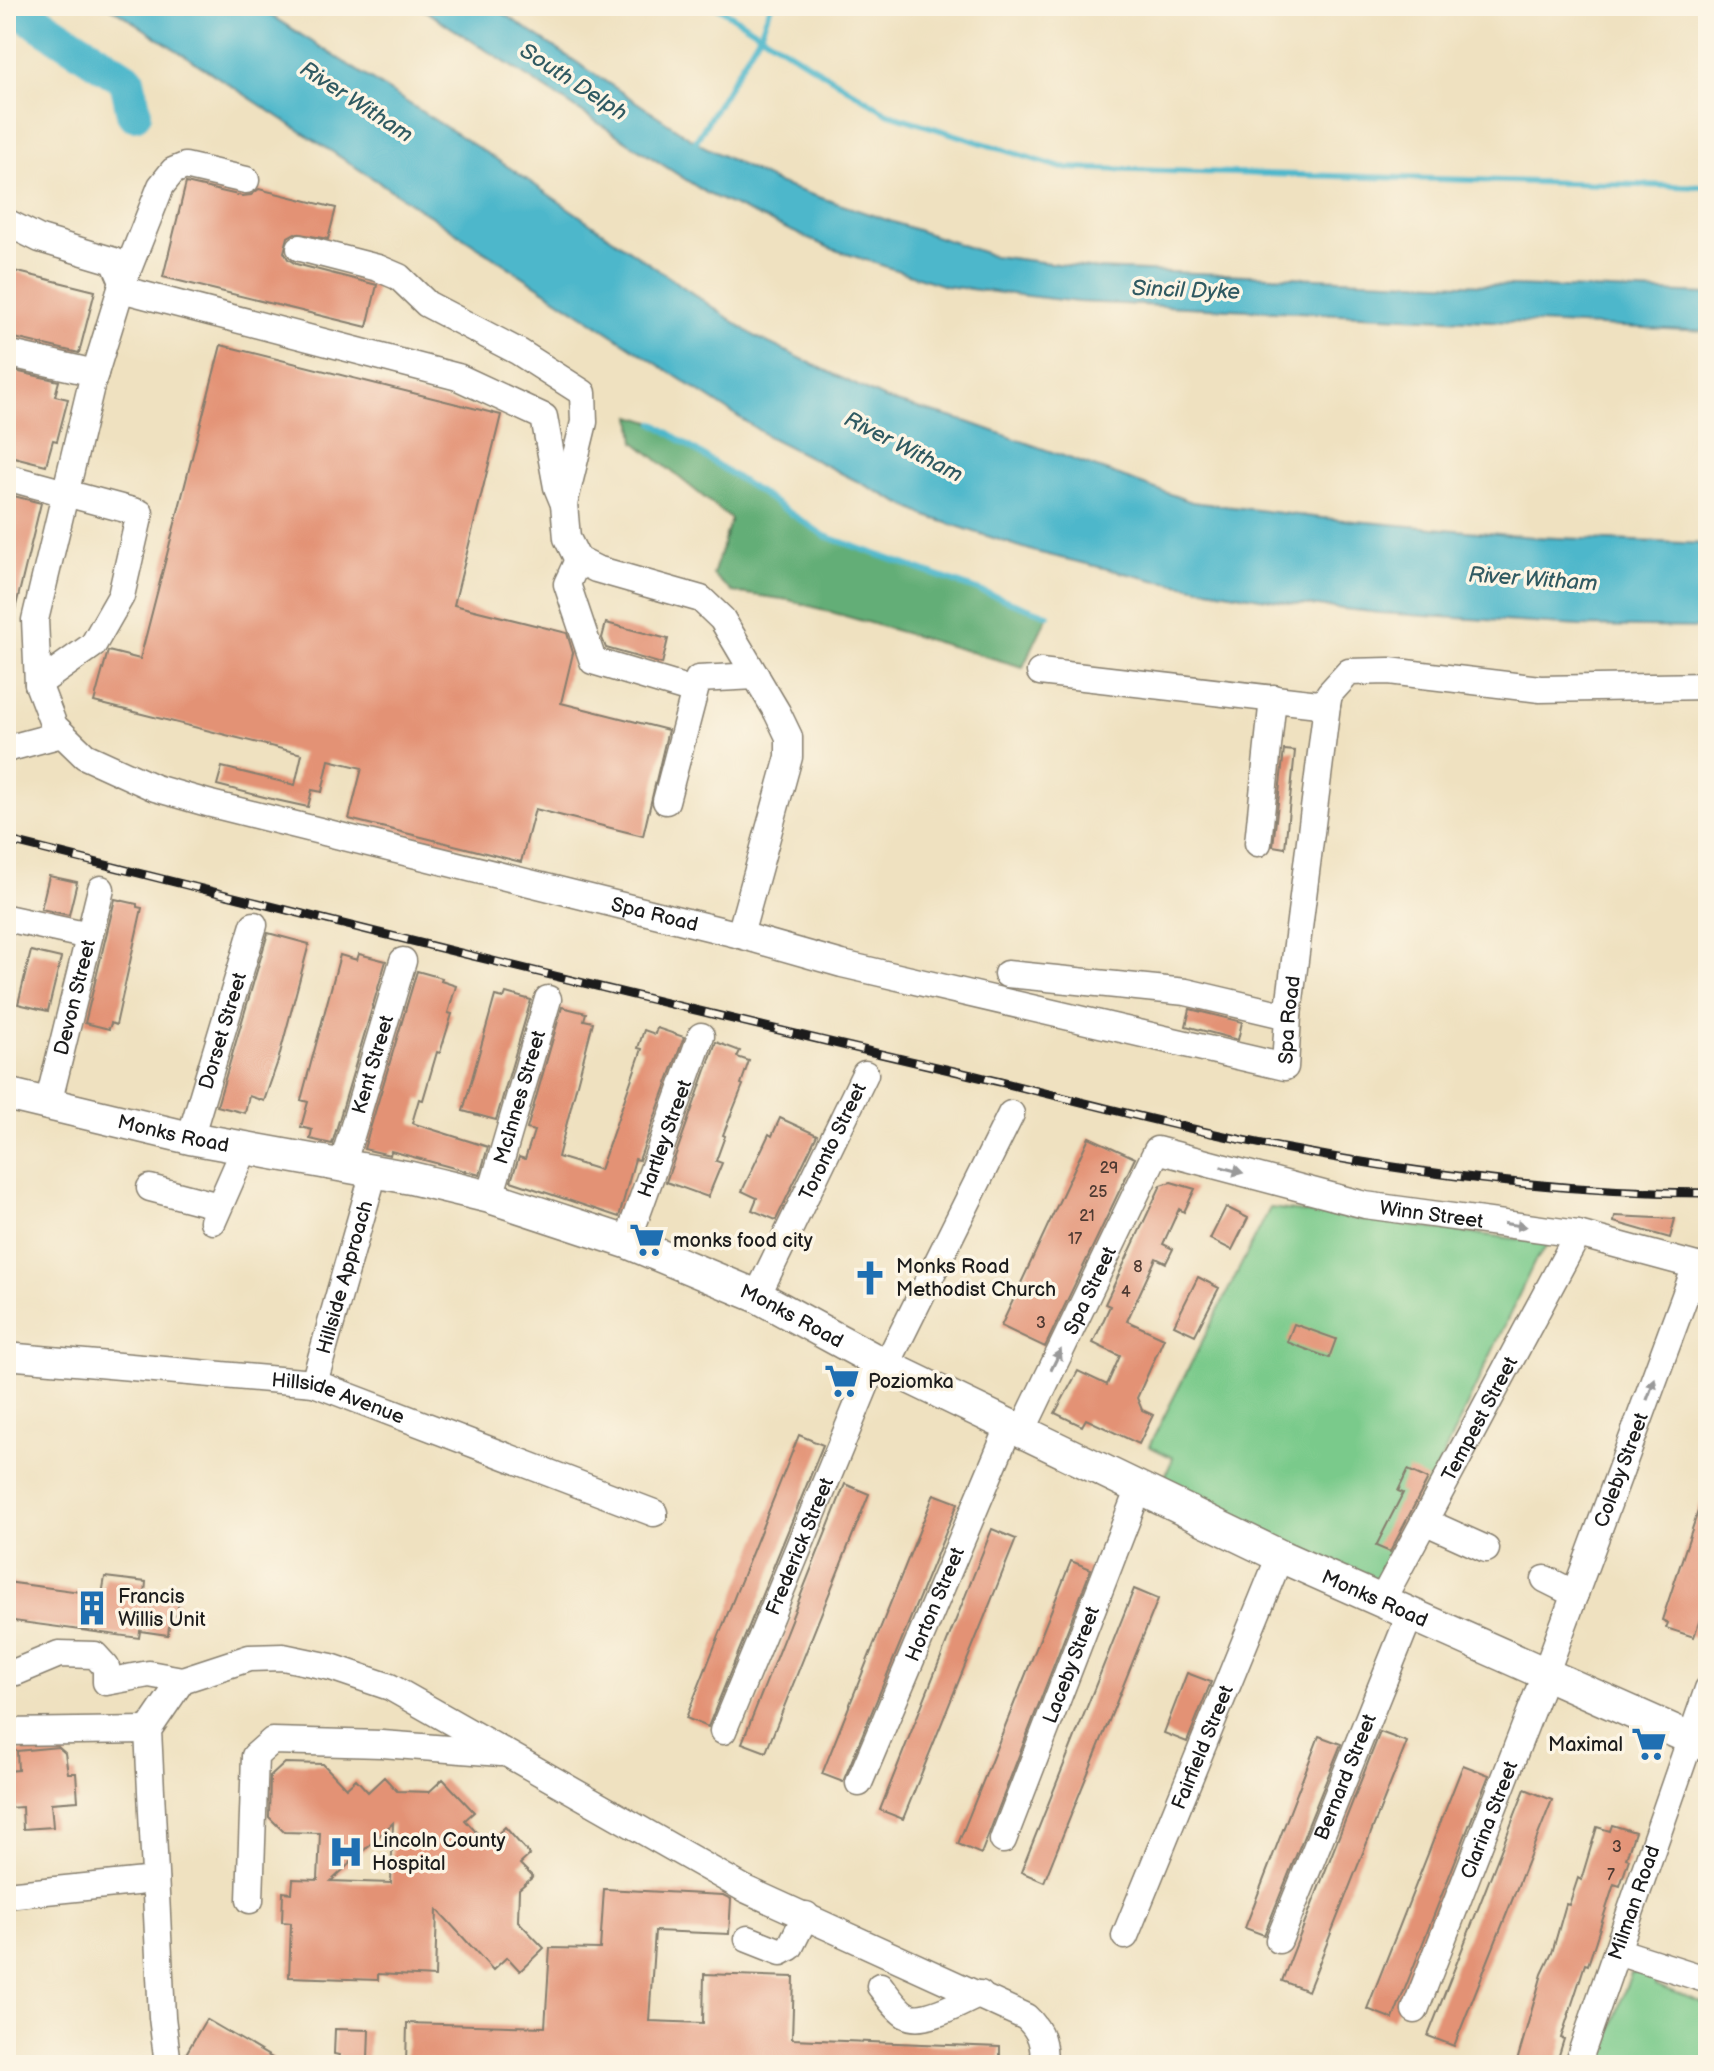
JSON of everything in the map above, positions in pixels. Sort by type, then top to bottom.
[{"type":"main road","name":"Monks Road","points":[[6,1094],[190,1138],[490,1197],[627,1242],[757,1296],[881,1363],[1280,1556],[1700,1742]]},
{"type":"street","points":[[62,734],[54,726],[38,684],[35,620],[95,373],[122,286],[161,186],[173,171],[185,166],[246,180]]},
{"type":"street","points":[[6,222],[40,239],[114,261],[122,286]]},
{"type":"street","points":[[300,248],[378,268],[399,277],[427,304],[519,352],[583,393],[584,422],[564,504]]},
{"type":"street","points":[[122,286],[458,377],[544,417],[557,487],[564,504],[567,538],[578,560],[596,569],[701,599],[722,619],[789,737],[789,757],[740,935]]},
{"type":"street","points":[[6,353],[95,373]]},
{"type":"street","points":[[6,477],[140,513],[121,596],[93,645],[38,684]]},
{"type":"street","points":[[578,560],[567,584],[593,661],[694,691]]},
{"type":"street","name":"Spa Road","points":[[62,734],[85,756],[155,788],[226,808],[740,935],[842,964],[1285,1067],[1288,1016],[1327,705],[1329,694],[1349,672],[1389,671],[1540,689],[1708,686]]},
{"type":"street","points":[[1040,672],[1327,705]]},
{"type":"street","points":[[666,801],[698,679],[756,676]]},
{"type":"street","points":[[1258,843],[1273,698]]},
{"type":"street","points":[[6,749],[62,734]]},
{"type":"street","name":"Devon Street","points":[[48,1104],[101,889]]},
{"type":"street","points":[[6,918],[89,936]]},
{"type":"street","name":"Dorset Street","points":[[190,1138],[254,925]]},
{"type":"street","name":"Kent Street","points":[[342,1166],[403,961]]},
{"type":"street","points":[[1007,974],[1053,976],[1186,992],[1288,1016]]},
{"type":"street","name":"McInnes Street","points":[[490,1197],[548,999]]},
{"type":"street","name":"Hartley Street","points":[[627,1242],[701,1036]]},
{"type":"street","name":"Toronto Street","points":[[757,1296],[865,1074]]},
{"type":"street","name":"Frederick Street","points":[[723,1731],[881,1363],[1011,1114]]},
{"type":"street","points":[[150,1188],[216,1213],[245,1148]]},
{"type":"street","name":"Winn Street","points":[[1157,1150],[1365,1205],[1578,1234],[1702,1268]]},
{"type":"street","name":"Spa Street","points":[[1016,1428],[1157,1150]]},
{"type":"street","name":"Hillside Approach","points":[[314,1383],[374,1172]]},
{"type":"street","name":"Tempest Street","points":[[1381,1602],[1578,1234]]},
{"type":"street","name":"Coleby Street","points":[[1546,1672],[1702,1268]]},
{"type":"street","name":"Hillside Avenue","points":[[6,1356],[314,1383],[654,1513]]},
{"type":"street","name":"Horton Street","points":[[859,1783],[1016,1428]]},
{"type":"street","name":"Laceby Street","points":[[1003,1840],[1139,1488]]},
{"type":"street","points":[[1424,1521],[1486,1549]]},
{"type":"street","name":"Fairfield Street","points":[[1125,1936],[1280,1556]]},
{"type":"street","points":[[1545,1579],[1575,1594]]},
{"type":"street","name":"Bernard Street","points":[[1279,1940],[1410,1615]]},
{"type":"street","points":[[16,1672],[59,1654],[95,1655],[106,1667],[106,1682],[149,1674],[182,1680],[249,1658],[283,1657],[331,1667],[390,1687],[745,1889],[1026,2017],[1038,2029],[1044,2055]]},
{"type":"street","name":"Clarina Street","points":[[1415,2010],[1546,1672]]},
{"type":"street","points":[[168,2065],[162,2017],[148,1730],[182,1680]]},
{"type":"street","name":"Milman Road","points":[[1577,2065],[1617,1951],[1700,1742],[1708,1689]]},
{"type":"street","points":[[6,1732],[148,1730]]},
{"type":"street","points":[[250,1900],[255,1756],[272,1741],[382,1744],[505,1754]]},
{"type":"street","points":[[6,1895],[155,1880]]},
{"type":"street","points":[[748,1939],[781,1952],[790,1947],[806,1915]]},
{"type":"street","points":[[1617,1951],[1708,1980]]},
{"type":"street","points":[[880,1986],[903,2014],[913,2018],[932,2015],[980,1994]]},
{"type":"green space","points":[[632,416],[654,423],[825,536],[1048,615],[1023,667],[789,600],[732,592],[713,575],[731,519],[635,442]]},
{"type":"green space","points":[[1270,1208],[1549,1243],[1534,1263],[1379,1592],[1159,1490],[1173,1458],[1149,1446]]},
{"type":"green space","points":[[1654,1970],[1656,1985],[1708,2005],[1708,2065],[1598,2065],[1631,1973]]},
{"type":"water","name":"River Witham","points":[[109,6],[256,6],[513,170],[756,337],[885,399],[968,422],[1192,502],[1322,518],[1533,537],[1708,544],[1708,628],[1580,626],[1380,613],[1290,603],[1154,580],[1036,552],[926,516],[769,437]]},
{"type":"water","points":[[418,6],[492,6],[701,145],[777,183],[994,256],[1097,269],[1708,294],[1708,331],[1078,302],[945,286],[832,249],[708,194]]},
{"type":"building","points":[[186,183],[242,196],[251,195],[259,189],[336,208],[328,239],[295,233],[288,237],[284,252],[296,264],[377,285],[367,327],[163,277]]},
{"type":"building","points":[[6,269],[95,291],[79,353],[6,336]]},
{"type":"building","points":[[221,345],[501,415],[454,605],[567,633],[573,653],[561,703],[668,730],[643,836],[535,809],[521,862],[349,819],[362,768],[329,760],[322,792],[312,790],[308,807],[217,785],[222,767],[295,785],[302,754],[94,702],[108,651],[140,659]]},
{"type":"building","points":[[6,369],[59,381],[55,396],[68,399],[57,441],[53,440],[46,465],[6,455]]},
{"type":"building","points":[[6,494],[41,503],[12,622],[6,621]]},
{"type":"building","points":[[606,623],[668,639],[662,664],[606,648],[602,638]]},
{"type":"building","points":[[1284,750],[1295,751],[1285,848],[1273,846]]},
{"type":"building","points":[[49,876],[77,882],[69,915],[41,909]]},
{"type":"building","points":[[115,899],[142,908],[116,1025],[111,1023],[109,1029],[85,1023]]},
{"type":"building","points":[[268,933],[309,944],[278,1061],[264,1101],[249,1096],[245,1113],[217,1106]]},
{"type":"building","points":[[31,951],[61,958],[48,1011],[18,1004]]},
{"type":"building","points":[[359,954],[386,961],[332,1144],[310,1139],[312,1130],[301,1127],[308,1102],[301,1100],[340,955],[357,960]]},
{"type":"building","points":[[417,971],[442,978],[441,981],[456,986],[448,1013],[452,1014],[440,1053],[437,1052],[423,1100],[419,1099],[412,1123],[488,1147],[480,1175],[391,1151],[390,1155],[364,1149]]},
{"type":"building","points":[[506,993],[531,1000],[496,1120],[463,1111],[495,996],[504,998]]},
{"type":"building","points":[[562,1007],[586,1013],[584,1020],[593,1022],[558,1157],[600,1170],[642,1049],[638,1048],[644,1030],[655,1034],[657,1028],[684,1037],[639,1160],[635,1159],[619,1217],[511,1181],[519,1157],[525,1159],[534,1131],[527,1129]]},
{"type":"building","points":[[1190,1009],[1242,1022],[1238,1040],[1186,1026]]},
{"type":"building","points":[[716,1042],[740,1051],[737,1057],[749,1061],[716,1161],[722,1163],[708,1197],[666,1182]]},
{"type":"building","points":[[780,1118],[817,1135],[776,1220],[752,1210],[757,1198],[742,1191]]},
{"type":"building","points":[[1089,1137],[1135,1158],[1045,1347],[1001,1326]]},
{"type":"building","points":[[1171,1182],[1195,1189],[1184,1212],[1179,1209],[1163,1244],[1173,1249],[1166,1263],[1156,1258],[1127,1321],[1164,1338],[1137,1398],[1142,1410],[1153,1415],[1139,1444],[1086,1419],[1082,1426],[1055,1413],[1078,1371],[1107,1385],[1120,1356],[1093,1343],[1110,1306],[1105,1304],[1161,1185]]},
{"type":"building","points":[[1226,1207],[1248,1218],[1232,1250],[1210,1239]]},
{"type":"building","points":[[1615,1216],[1675,1219],[1670,1238],[1614,1222]]},
{"type":"building","points":[[1198,1277],[1219,1288],[1195,1335],[1174,1325]]},
{"type":"building","points":[[1294,1324],[1336,1339],[1329,1358],[1287,1342]]},
{"type":"building","points":[[799,1435],[823,1445],[708,1727],[686,1718]]},
{"type":"building","points":[[1408,1470],[1428,1479],[1390,1552],[1376,1546],[1403,1493],[1398,1491]]},
{"type":"building","points":[[845,1484],[869,1494],[766,1752],[742,1743]]},
{"type":"building","points":[[1705,1490],[1708,1490],[1708,1595],[1694,1637],[1666,1628],[1668,1623],[1662,1620]]},
{"type":"building","points":[[934,1494],[958,1503],[843,1782],[822,1774]]},
{"type":"building","points":[[992,1529],[1016,1539],[903,1819],[880,1810]]},
{"type":"building","points":[[1071,1561],[1091,1569],[981,1854],[958,1844]]},
{"type":"building","name":"Francis Willis Unit","points":[[105,1577],[146,1582],[145,1594],[173,1597],[179,1602],[177,1615],[170,1617],[168,1635],[140,1631],[139,1638],[6,1620],[6,1582],[102,1595]]},
{"type":"building","points":[[1134,1589],[1158,1599],[1044,1882],[1021,1872]]},
{"type":"building","points":[[1187,1673],[1211,1682],[1187,1742],[1164,1733]]},
{"type":"building","points":[[1380,1732],[1407,1742],[1308,1991],[1282,1981]]},
{"type":"building","points":[[1319,1736],[1341,1744],[1264,1935],[1245,1928]]},
{"type":"building","points":[[58,1747],[65,1753],[68,1773],[76,1773],[78,1801],[51,1803],[53,1827],[23,1829],[22,1807],[6,1808],[6,1771],[18,1770],[17,1751]]},
{"type":"building","points":[[285,1763],[323,1764],[346,1788],[356,1779],[368,1792],[384,1777],[397,1791],[429,1792],[443,1779],[474,1812],[465,1820],[487,1844],[505,1827],[530,1855],[520,1864],[533,1877],[519,1889],[518,1921],[544,1948],[520,1971],[507,1957],[493,1970],[437,1909],[435,1977],[378,1974],[378,1980],[289,1977],[291,1923],[282,1922],[283,1892],[292,1893],[293,1879],[318,1880],[320,1833],[284,1832],[269,1817],[270,1777]],"holes":[[[393,1823],[391,1883],[331,1881]]]},
{"type":"building","points":[[1463,1765],[1489,1775],[1393,2019],[1367,2009]]},
{"type":"building","points":[[1525,1789],[1552,1800],[1454,2046],[1428,2036]]},
{"type":"building","points":[[1612,1825],[1635,1832],[1626,1858],[1629,1859],[1620,1886],[1614,1884],[1588,1965],[1585,1964],[1561,2038],[1564,2039],[1556,2065],[1516,2065],[1566,1904],[1569,1905],[1578,1878],[1581,1880],[1597,1827],[1610,1831]]},
{"type":"building","points":[[604,1889],[723,1895],[731,1899],[729,1934],[655,1931],[649,2021],[703,2023],[704,1974],[794,1977],[792,2039],[1000,2047],[1000,2065],[406,2065],[407,2023],[545,2027],[550,1948],[600,1949]]},
{"type":"building","points":[[206,2019],[284,2065],[184,2065],[183,2059]]},
{"type":"building","points":[[335,2029],[369,2030],[368,2059],[339,2058],[334,2054]]},
{"type":"waterway","points":[[13,6],[127,80],[134,113]]},
{"type":"waterway","points":[[716,6],[889,114],[1062,168],[1708,187]]},
{"type":"waterway","points":[[693,146],[760,34],[771,6]]},
{"type":"waterway","points":[[654,423],[825,536],[1048,615]]},
{"type":"railway","points":[[6,840],[606,989],[1257,1143],[1400,1168],[1503,1181],[1606,1190],[1708,1193]]},
{"type":"place","name":"monks food city","points":[[647,1240]]},
{"type":"place","name":"Monks Road Methodist Church","points":[[870,1278]]},
{"type":"place","name":"Poziomka","points":[[842,1381]]},
{"type":"place","name":"Francis Willis Unit","points":[[92,1608]]},
{"type":"place","name":"Maximal","points":[[1649,1744]]},
{"type":"place","name":"Lincoln County Hospital","points":[[346,1852]]},
{"type":"water label","name":"South Delph","points":[[574,81]]},
{"type":"water label","name":"Sincil Dyke","points":[[1186,289]]}]
